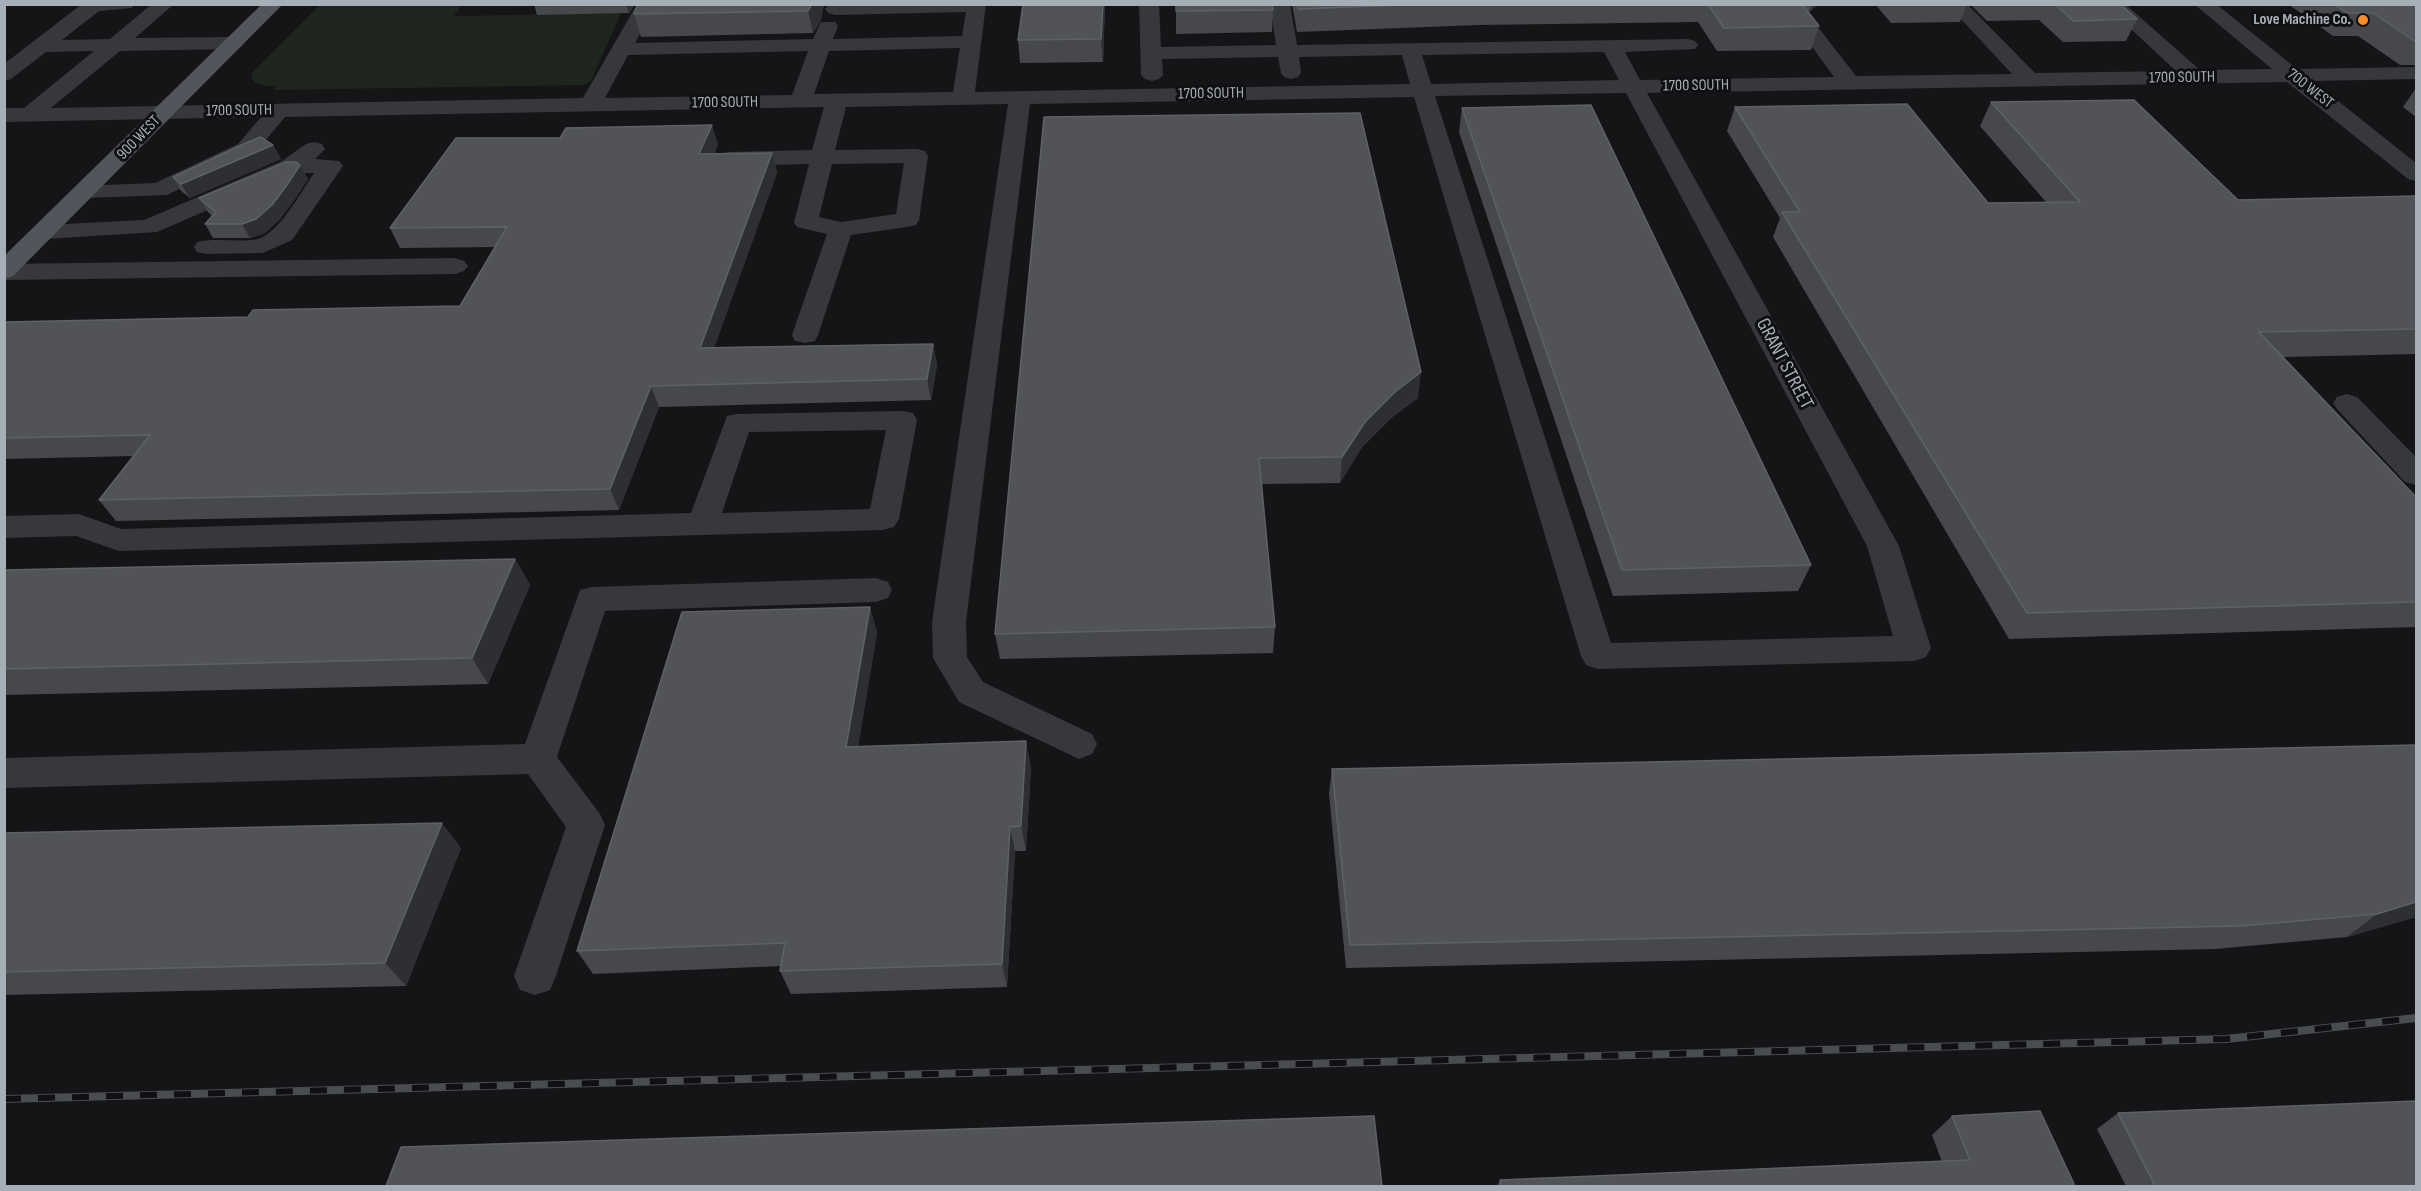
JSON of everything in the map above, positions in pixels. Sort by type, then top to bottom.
[{"type":"main road","name":"900 WEST","points":[[4,272],[274,4]]},
{"type":"street","points":[[4,75],[94,5],[125,4]]},
{"type":"street","points":[[29,115],[165,4]]},
{"type":"street","points":[[590,105],[647,4]]},
{"type":"street","points":[[1149,4],[1153,96]]},
{"type":"street","points":[[1280,4],[1294,93]]},
{"type":"street","points":[[1790,4],[1850,83]]},
{"type":"street","points":[[1956,4],[2030,80]]},
{"type":"street","points":[[2113,4],[2195,78]]},
{"type":"street","name":"700 WEST","points":[[2203,4],[2416,174]]},
{"type":"street","points":[[800,102],[835,7],[977,6],[963,99]]},
{"type":"street","points":[[622,49],[972,42]]},
{"type":"street","points":[[41,46],[234,43]]},
{"type":"street","points":[[1151,53],[1688,45]]},
{"type":"street","name":"GRANT STREET","points":[[1423,91],[1598,656],[1914,648],[1883,546],[1611,46]]},
{"type":"street","points":[[1512,48],[1530,89]]},
{"type":"street","points":[[1410,49],[1423,91]]},
{"type":"street","name":"1700 SOUTH","points":[[4,115],[2416,73]]},
{"type":"street","points":[[1020,98],[949,622],[950,658],[971,692],[1079,744]]},
{"type":"street","points":[[729,159],[822,157],[917,156],[907,220],[841,229],[806,222],[822,157],[837,101]]},
{"type":"street","points":[[86,191],[159,190],[271,153],[314,149],[352,109]]},
{"type":"street","points":[[271,153],[279,111]]},
{"type":"street","points":[[45,232],[148,227],[271,153],[331,166],[283,235],[263,246],[155,248],[148,227]]},
{"type":"street","points":[[123,228],[159,190]]},
{"type":"street","points":[[805,335],[841,229]]},
{"type":"street","points":[[4,272],[455,266]]},
{"type":"street","points":[[2347,403],[2416,475]]},
{"type":"street","points":[[4,528],[79,525],[119,540],[703,524],[883,519],[903,420],[736,423],[703,524]]},
{"type":"street","points":[[538,759],[592,598],[876,590]]},
{"type":"street","points":[[4,772],[538,759]]},
{"type":"street","points":[[535,976],[586,825],[538,759]]},
{"type":"shaded area","points":[[320,5],[462,5],[454,16],[621,13],[591,81],[585,85],[273,90],[276,86],[254,82],[251,74]]},
{"type":"building","points":[[638,4],[812,4],[808,11],[634,14]]},
{"type":"building","points":[[1023,4],[1103,4],[1101,39],[1018,40]]},
{"type":"building","points":[[1176,4],[1272,4],[1273,10],[1176,11]]},
{"type":"building","points":[[1297,4],[1428,4],[1298,9]]},
{"type":"building","points":[[1708,4],[1802,4],[1819,26],[1724,28]]},
{"type":"building","points":[[2055,4],[2120,4],[2137,19],[2073,21]]},
{"type":"building","points":[[2334,4],[2416,4],[2416,42],[2373,13],[2347,13]]},
{"type":"building","points":[[2134,100],[2238,200],[2416,196],[2416,329],[2259,332],[2416,497],[2416,602],[2027,613],[1782,212],[1800,212],[1735,107],[1907,104],[1988,203],[2080,202],[1991,102]]},
{"type":"building","points":[[1591,105],[1811,565],[1622,570],[1462,108]]},
{"type":"building","points":[[1360,113],[1421,372],[1395,392],[1365,422],[1342,457],[1259,458],[1275,627],[995,634],[1044,117]]},
{"type":"building","points":[[712,125],[699,154],[772,153],[700,348],[933,344],[927,379],[651,386],[610,489],[99,500],[150,435],[4,438],[4,322],[248,317],[253,310],[460,306],[507,227],[390,228],[456,138],[560,138],[566,128]]},
{"type":"building","points":[[261,137],[273,145],[181,184],[173,177],[248,142]]},
{"type":"building","points":[[286,162],[296,162],[300,165],[272,205],[256,219],[242,224],[205,224],[216,212],[199,198]]},
{"type":"building","points":[[515,559],[472,658],[4,669],[4,570]]},
{"type":"building","points":[[870,607],[846,747],[1026,741],[1021,826],[1010,827],[1002,964],[780,971],[785,943],[577,951],[682,612]]},
{"type":"building","points":[[2416,745],[2416,902],[2377,914],[2241,926],[1350,945],[1332,769]]},
{"type":"building","points":[[442,823],[385,963],[4,972],[4,833]]},
{"type":"building","points":[[2416,1101],[2416,1186],[2155,1186],[2118,1113]]},
{"type":"building","points":[[2040,1111],[2075,1186],[1502,1186],[1500,1180],[1970,1160],[1952,1116]]},
{"type":"building","points":[[1374,1116],[1382,1186],[386,1186],[401,1147]]},
{"type":"railway","points":[[4,1099],[2226,1039],[2416,1018]]},
{"type":"place","name":"Love Machine Co.","points":[[2363,20]]}]
